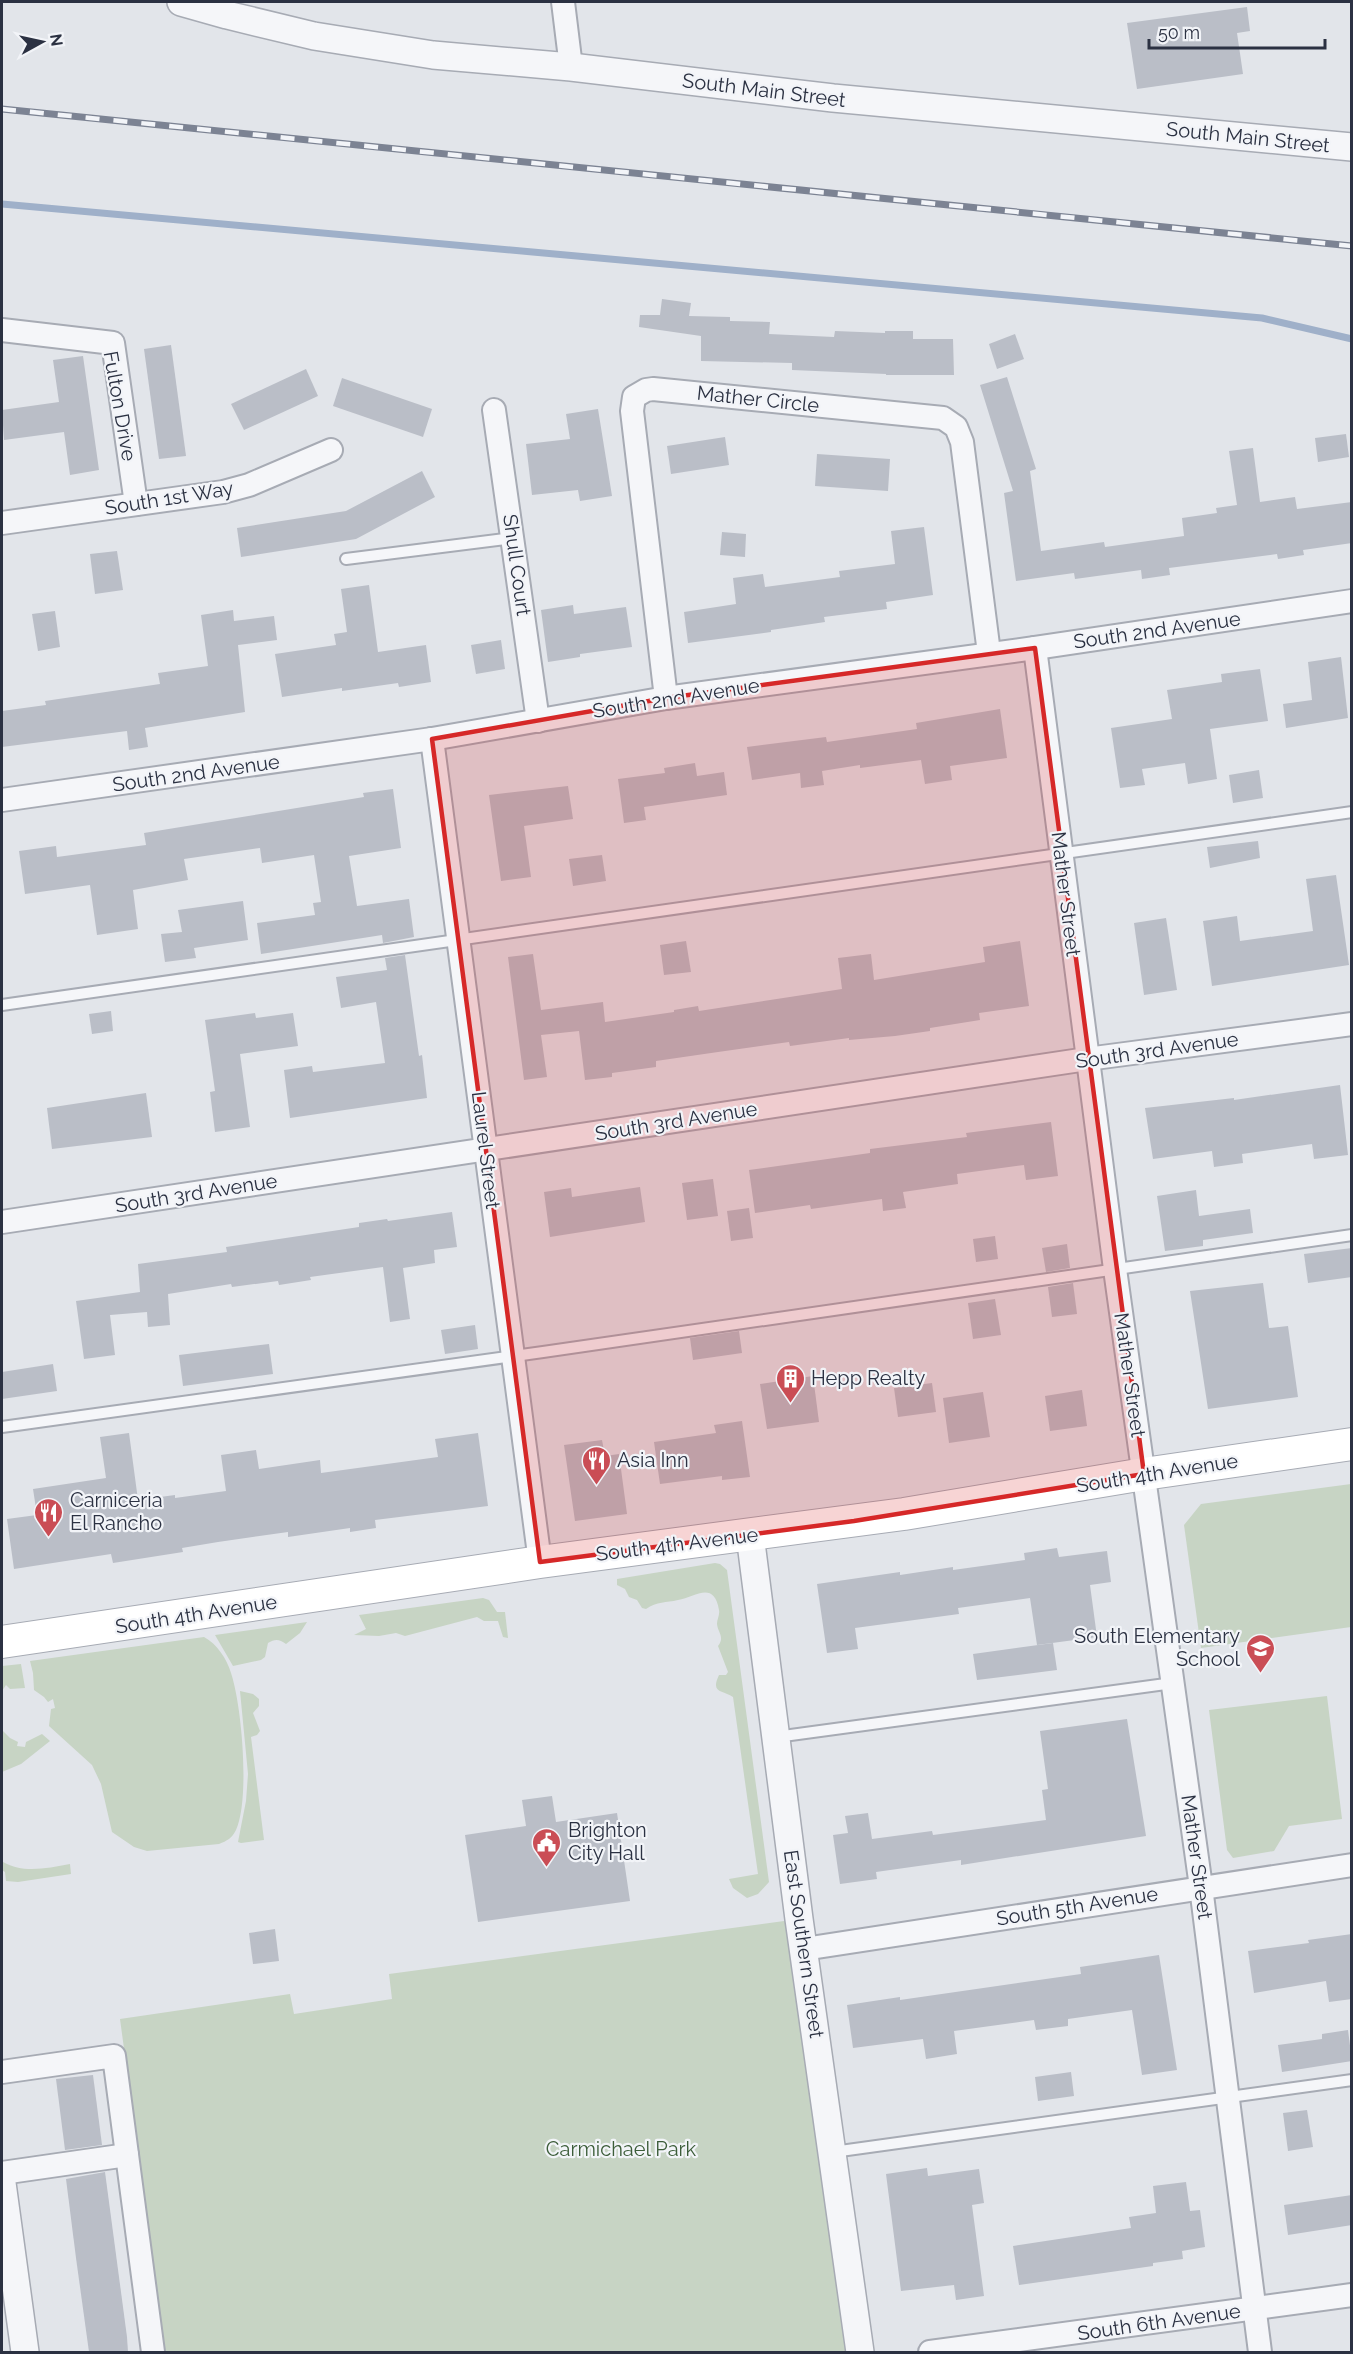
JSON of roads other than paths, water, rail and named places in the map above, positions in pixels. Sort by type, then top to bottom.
[{"type":"main road","name":"South 4th Avenue","points":[[2,1642],[540,1562],[904,1514],[1144,1474],[1352,1444]]},
{"type":"street","name":"South Main Street","points":[[181,2],[227,15],[369,46],[433,55],[572,67],[833,98],[1352,147]]},
{"type":"street","points":[[562,2],[572,67]]},
{"type":"street","name":"Fulton Drive","points":[[2,330],[113,343],[136,504]]},
{"type":"street","name":"Mather Circle","points":[[666,698],[632,411],[634,397],[653,389],[943,418],[956,427],[962,442],[989,653]]},
{"type":"street","name":"Shull Court","points":[[494,410],[538,722]]},
{"type":"street","name":"South 1st Way","points":[[2,523],[223,492],[249,485],[331,450]]},
{"type":"street","name":"South 2nd Avenue","points":[[2,800],[432,739],[666,698],[1035,648],[1352,601]]},
{"type":"street","name":"Mather Street","points":[[1035,648],[1115,1269],[1201,1887],[1260,2352]]},
{"type":"street","name":"Laurel Street","points":[[432,739],[540,1562]]},
{"type":"street","name":"South 3rd Avenue","points":[[2,1222],[1087,1059],[1352,1024]]},
{"type":"street","name":"East Southern Street","points":[[750,1535],[860,2352]]},
{"type":"street","name":"South 5th Avenue","points":[[804,1949],[1352,1865]]},
{"type":"street","points":[[2,2072],[114,2056],[153,2352]]},
{"type":"street","points":[[2,2173],[127,2155]]},
{"type":"street","points":[[2,2183],[7,2268],[25,2352]]},
{"type":"street","name":"South 6th Avenue","points":[[930,2352],[1352,2295]]},
{"type":"lane","points":[[346,559],[513,538]]},
{"type":"lane","points":[[2,1005],[1352,812]]},
{"type":"lane","points":[[2,1427],[1352,1235]]},
{"type":"lane","points":[[776,1737],[1173,1683]]},
{"type":"lane","points":[[833,2152],[1352,2080]]},
{"type":"waterway","points":[[2,204],[1262,318],[1352,339]]},
{"type":"railway","points":[[2,109],[1352,246]]},
{"type":"place","name":"Hepp Realty","points":[[790,1404]]},
{"type":"place","name":"Asia Inn","points":[[596,1486]]},
{"type":"place","name":"Carniceria El Rancho","points":[[49,1538]]},
{"type":"place","name":"South Elementary School","points":[[1261,1674]]},
{"type":"place","name":"Brighton City Hall","points":[[547,1868]]},
{"type":"park label","name":"Carmichael Park","points":[[621,2149]]}]
